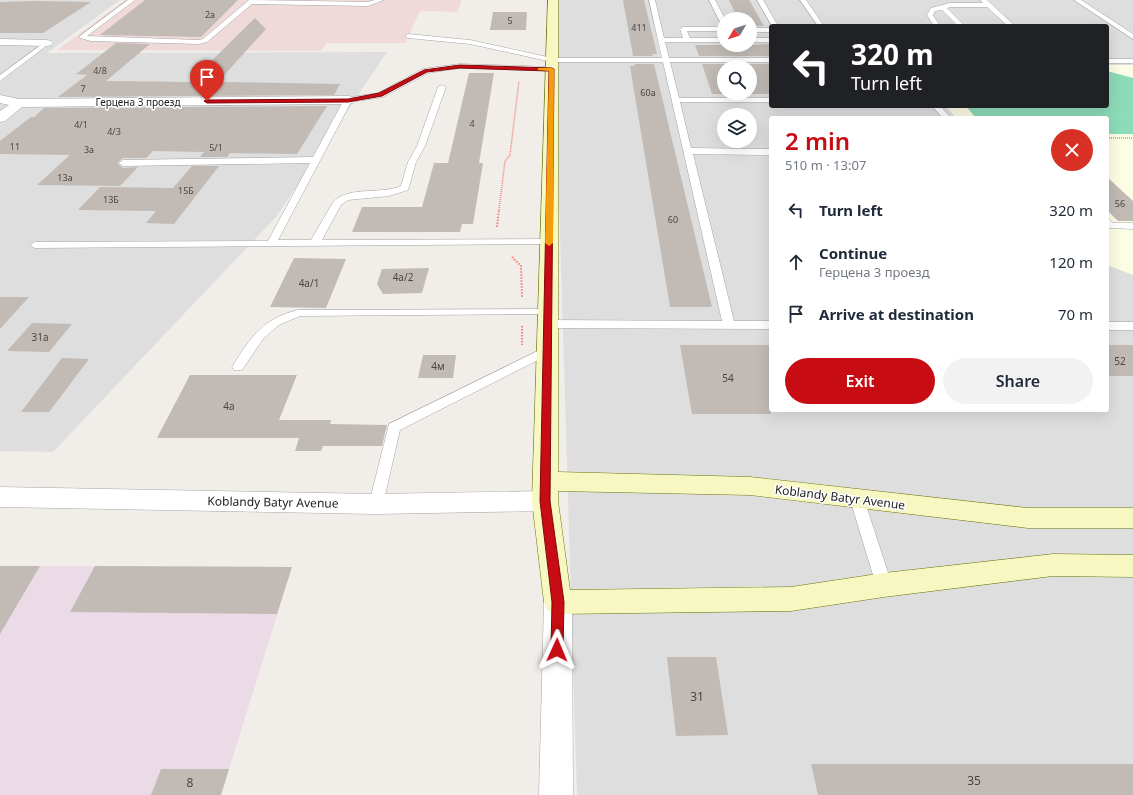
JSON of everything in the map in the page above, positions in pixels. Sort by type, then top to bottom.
[{"type":"street","points":[[553,0],[546,491],[558,602],[556,795]]},
{"type":"street","points":[[0,42],[47,43]]},
{"type":"street","name":"Герцена 3 проезд","points":[[0,99],[19,103],[348,100]]},
{"type":"street","points":[[0,118],[19,103]]},
{"type":"street","name":"Koblandy Batyr Avenue","points":[[0,497],[376,504],[546,491],[750,486],[1028,518],[1133,518]]},
{"type":"street","points":[[558,602],[791,600],[884,585],[1053,565],[1133,566]]},
{"type":"lane","points":[[132,0],[82,37],[91,39],[199,42],[205,41],[251,1],[368,4],[381,0]]},
{"type":"lane","points":[[652,0],[729,325]]},
{"type":"lane","points":[[712,0],[718,12]]},
{"type":"lane","points":[[760,0],[774,24]]},
{"type":"lane","points":[[803,0],[820,24]]},
{"type":"lane","points":[[983,0],[1010,24]]},
{"type":"lane","points":[[1077,0],[1133,37]]},
{"type":"lane","points":[[936,24],[930,15],[933,9],[943,8],[950,5],[989,5]]},
{"type":"lane","points":[[943,8],[960,24]]},
{"type":"lane","points":[[687,40],[683,30],[717,29]]},
{"type":"lane","points":[[757,30],[769,30]]},
{"type":"lane","points":[[408,36],[470,42],[552,64]]},
{"type":"lane","points":[[662,40],[717,40]]},
{"type":"lane","points":[[757,40],[769,40]]},
{"type":"lane","points":[[0,79],[47,43]]},
{"type":"lane","points":[[272,243],[348,100],[380,95],[426,71],[460,66],[523,68],[552,64],[666,60],[769,60]]},
{"type":"lane","points":[[1109,61],[1133,61]]},
{"type":"lane","points":[[315,243],[340,200],[350,196],[398,192],[405,188],[412,162],[421,146],[442,87]]},
{"type":"lane","points":[[676,100],[769,100]]},
{"type":"lane","points":[[938,108],[944,116]]},
{"type":"lane","points":[[688,151],[769,152]]},
{"type":"lane","points":[[123,163],[317,160]]},
{"type":"lane","points":[[1109,225],[1110,226],[1133,226]]},
{"type":"lane","points":[[35,245],[549,242]]},
{"type":"lane","points":[[238,367],[264,331],[275,322],[298,313],[522,312],[548,318],[729,325],[769,325]]},
{"type":"lane","points":[[1109,326],[1133,326]]},
{"type":"lane","points":[[376,504],[394,428],[548,350]]},
{"type":"lane","points":[[857,499],[884,585]]},
{"type":"path","points":[[522,346],[521,266],[495,242],[505,161],[510,155],[519,74],[523,68]]},
{"type":"path","points":[[1109,138],[1133,138]]},
{"type":"shaded area","points":[[0,0],[120,0],[47,53],[387,52],[276,217],[53,452],[0,451]]},
{"type":"shaded area","points":[[125,0],[462,0],[457,12],[420,11],[405,43],[327,43],[321,51],[57,50]]},
{"type":"shaded area","points":[[553,0],[1133,0],[1133,795],[577,795]]},
{"type":"shaded area","points":[[1109,65],[1133,65],[1133,275],[1109,266],[1109,116],[954,116],[948,108],[1109,108]]},
{"type":"shaded area","points":[[0,566],[292,567],[221,795],[0,795]]},
{"type":"green space","points":[[1109,72],[1133,78],[1133,134],[1109,134],[1109,116],[974,116],[968,108],[1109,108]]},
{"type":"building","points":[[145,0],[238,0],[201,37],[100,35]]},
{"type":"building","points":[[623,0],[644,0],[657,54],[652,54],[653,56],[633,56]]},
{"type":"building","points":[[729,0],[749,0],[756,12],[735,12]]},
{"type":"building","points":[[0,2],[91,2],[43,33],[0,33]]},
{"type":"building","points":[[493,12],[527,12],[526,30],[490,30]]},
{"type":"building","points":[[757,14],[764,26],[757,26]]},
{"type":"building","points":[[255,18],[266,29],[218,82],[340,84],[334,95],[58,97],[87,75],[76,74],[116,43],[150,44],[106,81],[190,82]]},
{"type":"building","points":[[769,44],[769,56],[699,56],[695,45],[717,45],[717,52],[757,52],[757,45]]},
{"type":"building","points":[[634,64],[654,64],[712,307],[670,307],[630,66],[635,66]]},
{"type":"building","points":[[702,64],[717,64],[717,94],[712,94]]},
{"type":"building","points":[[757,64],[769,64],[769,94],[757,94]]},
{"type":"building","points":[[469,73],[494,73],[479,163],[483,163],[473,224],[462,224],[460,232],[352,232],[362,207],[422,207],[434,163],[448,163]]},
{"type":"building","points":[[327,106],[297,154],[230,153],[227,157],[200,157],[204,152],[153,151],[146,158],[123,158],[118,162],[118,164],[123,168],[138,167],[120,186],[37,185],[70,155],[0,154],[0,141],[31,117],[34,117],[44,108]]},
{"type":"building","points":[[192,166],[219,166],[174,224],[146,223],[156,211],[78,210],[100,187],[173,188]]},
{"type":"building","points":[[1109,179],[1133,201],[1133,221],[1118,221],[1109,212]]},
{"type":"building","points":[[294,258],[346,259],[326,308],[270,307]]},
{"type":"building","points":[[429,268],[422,293],[383,294],[377,284],[382,269]]},
{"type":"building","points":[[0,297],[29,297],[0,329]]},
{"type":"building","points":[[32,323],[72,324],[49,352],[7,351]]},
{"type":"building","points":[[680,345],[769,345],[769,412],[771,412],[771,414],[692,414]]},
{"type":"building","points":[[1109,345],[1133,345],[1133,376],[1109,376]]},
{"type":"building","points":[[423,355],[456,355],[453,378],[418,378]]},
{"type":"building","points":[[62,358],[89,359],[49,412],[21,412]]},
{"type":"building","points":[[190,375],[297,375],[279,420],[331,420],[330,424],[387,425],[382,446],[323,446],[321,451],[295,451],[299,438],[157,438]]},
{"type":"building","points":[[0,566],[40,566],[0,634]]},
{"type":"building","points":[[95,566],[292,567],[277,614],[70,612]]},
{"type":"building","points":[[667,657],[716,657],[728,735],[676,736]]},
{"type":"building","points":[[811,764],[1133,764],[1133,795],[818,795]]},
{"type":"building","points":[[161,769],[229,769],[221,795],[151,795]]},
{"type":"slow traffic","points":[[539,69],[552,69],[549,243]]},
{"type":"route","points":[[207,101],[348,100],[380,95],[426,71],[460,66],[552,69],[545,501],[558,602],[557,650]]}]
